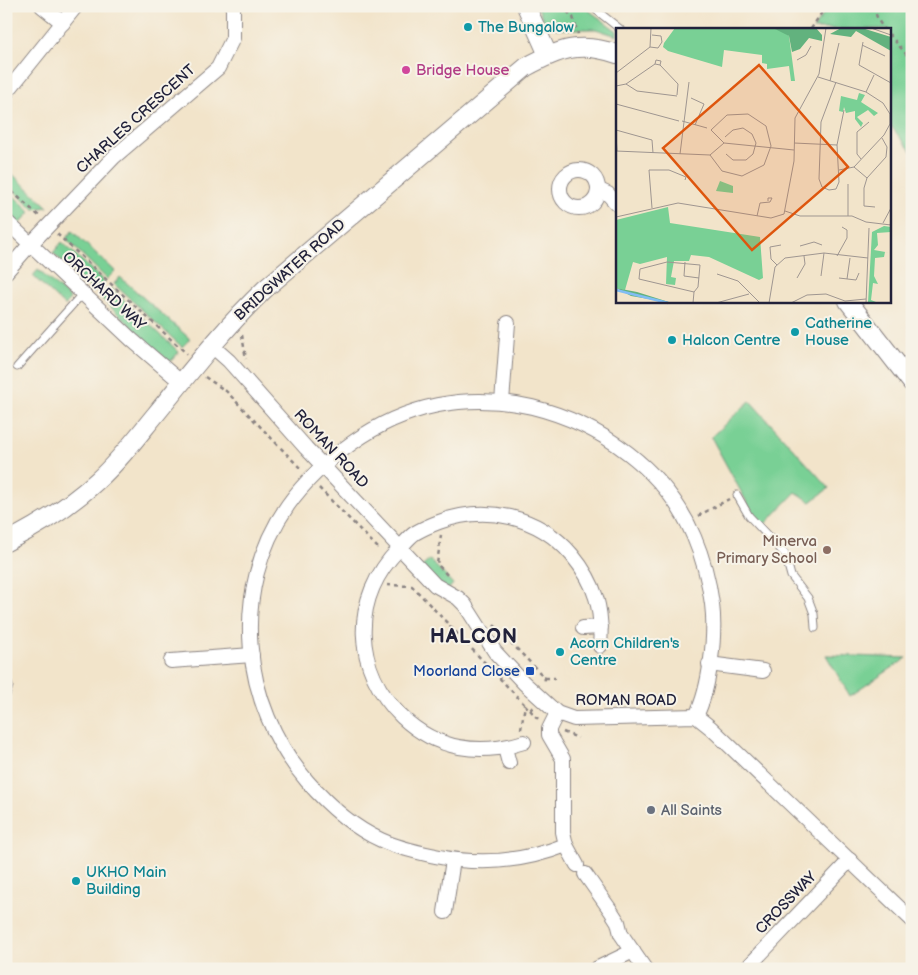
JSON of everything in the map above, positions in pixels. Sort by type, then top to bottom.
[{"type":"street","points":[[42,6],[63,23]]},
{"type":"street","points":[[6,93],[76,6]]},
{"type":"street","name":"CHARLES CRESCENT","points":[[6,272],[114,157],[218,68],[234,38],[233,6]]},
{"type":"street","points":[[526,6],[548,55]]},
{"type":"street","name":"BRIDGWATER ROAD","points":[[6,542],[29,531],[55,514],[99,479],[238,315],[300,258],[526,67],[548,55],[571,47],[594,48],[616,54]]},
{"type":"street","points":[[599,190],[608,194],[616,203]]},
{"type":"street","name":"ORCHARD WAY","points":[[6,221],[132,340],[182,383]]},
{"type":"street","points":[[849,302],[912,383]]},
{"type":"street","points":[[502,402],[508,323]]},
{"type":"street","name":"ROMAN ROAD","points":[[212,346],[229,361],[435,585],[458,598],[465,605],[495,652],[524,683],[557,713],[574,719],[696,716],[711,728],[912,920]]},
{"type":"street","points":[[566,845],[529,857],[486,862],[453,860],[415,852],[380,840],[335,810],[288,758],[271,724],[255,678],[250,636],[250,610],[263,554],[280,518],[298,492],[324,466],[369,431],[386,421],[408,413],[450,403],[502,402],[552,412],[592,428],[619,446],[648,470],[674,501],[694,535],[706,570],[712,606],[710,664],[703,701],[696,716]]},
{"type":"street","points":[[557,713],[549,729],[537,738],[505,748],[466,749],[431,738],[412,726],[388,702],[370,670],[364,646],[364,616],[370,594],[387,563],[415,534],[453,517],[472,514],[497,514],[519,518],[548,534],[566,548],[578,562],[596,595],[602,627],[600,646]]},
{"type":"street","points":[[583,628],[602,627]]},
{"type":"street","points":[[171,661],[252,655]]},
{"type":"street","points":[[710,664],[763,671]]},
{"type":"street","points":[[537,738],[563,759],[563,832],[566,845],[581,870],[611,911],[618,922],[621,934],[645,969]]},
{"type":"street","points":[[505,748],[509,763]]},
{"type":"street","points":[[445,912],[453,860]]},
{"type":"street","name":"CROSSWAY","points":[[746,969],[850,860]]},
{"type":"street","points":[[596,969],[633,951]]},
{"type":"lane","points":[[591,6],[619,28]]},
{"type":"lane","points":[[17,366],[83,293]]},
{"type":"lane","points":[[737,495],[749,516],[785,554],[791,576],[808,598],[814,614],[815,628]]},
{"type":"lane","points":[[6,678],[9,686],[6,695]]},
{"type":"path","points":[[561,6],[573,17],[583,48]]},
{"type":"path","points":[[812,28],[826,6]]},
{"type":"path","points":[[876,6],[875,11],[883,28]]},
{"type":"path","points":[[890,35],[912,61]]},
{"type":"path","points":[[6,186],[178,347],[198,363]]},
{"type":"path","points":[[242,334],[247,362]]},
{"type":"path","points":[[300,420],[337,455]]},
{"type":"path","points":[[686,522],[737,495]]},
{"type":"path","points":[[374,585],[412,586],[541,722]]},
{"type":"path","points":[[545,678],[555,678]]},
{"type":"path","points":[[530,710],[542,699]]},
{"type":"path","points":[[525,705],[520,734],[537,738]]},
{"type":"green space","points":[[537,6],[583,6],[616,30],[616,36],[596,29],[557,29],[544,21]]},
{"type":"green space","points":[[829,6],[912,6],[912,152],[890,125],[890,28],[814,28]]},
{"type":"green space","points":[[6,168],[48,207],[34,209],[6,183]]},
{"type":"green space","points":[[6,189],[29,210],[29,214],[18,225],[6,214]]},
{"type":"green space","points":[[72,231],[115,271],[107,279],[66,239]]},
{"type":"green space","points":[[62,242],[105,282],[95,292],[53,253]]},
{"type":"green space","points":[[38,270],[70,298],[65,306],[33,276]]},
{"type":"green space","points":[[120,277],[189,338],[182,347],[114,284]]},
{"type":"green space","points":[[111,288],[179,352],[171,361],[167,360],[101,298]]},
{"type":"green space","points":[[750,401],[829,488],[811,502],[796,492],[761,528],[711,437]]},
{"type":"green space","points":[[430,560],[453,584],[446,592],[419,569]]},
{"type":"green space","points":[[826,655],[907,658],[850,696]]},
{"type":"place","name":"The Bungalow","points":[[468,27]]},
{"type":"place","name":"Bridge House","points":[[406,70]]},
{"type":"place","name":"Catherine House","points":[[795,332]]},
{"type":"place","name":"Halcon Centre","points":[[672,340]]},
{"type":"place","name":"Minerva Primary School","points":[[827,550]]},
{"type":"place","name":"Acorn Children's Centre","points":[[560,652]]},
{"type":"place","name":"Moorland Close","points":[[530,671]]},
{"type":"place","name":"All Saints","points":[[651,810]]},
{"type":"place","name":"UKHO Main Building","points":[[76,881]]},
{"type":"district","name":"HALCON","points":[[474,637]]}]
